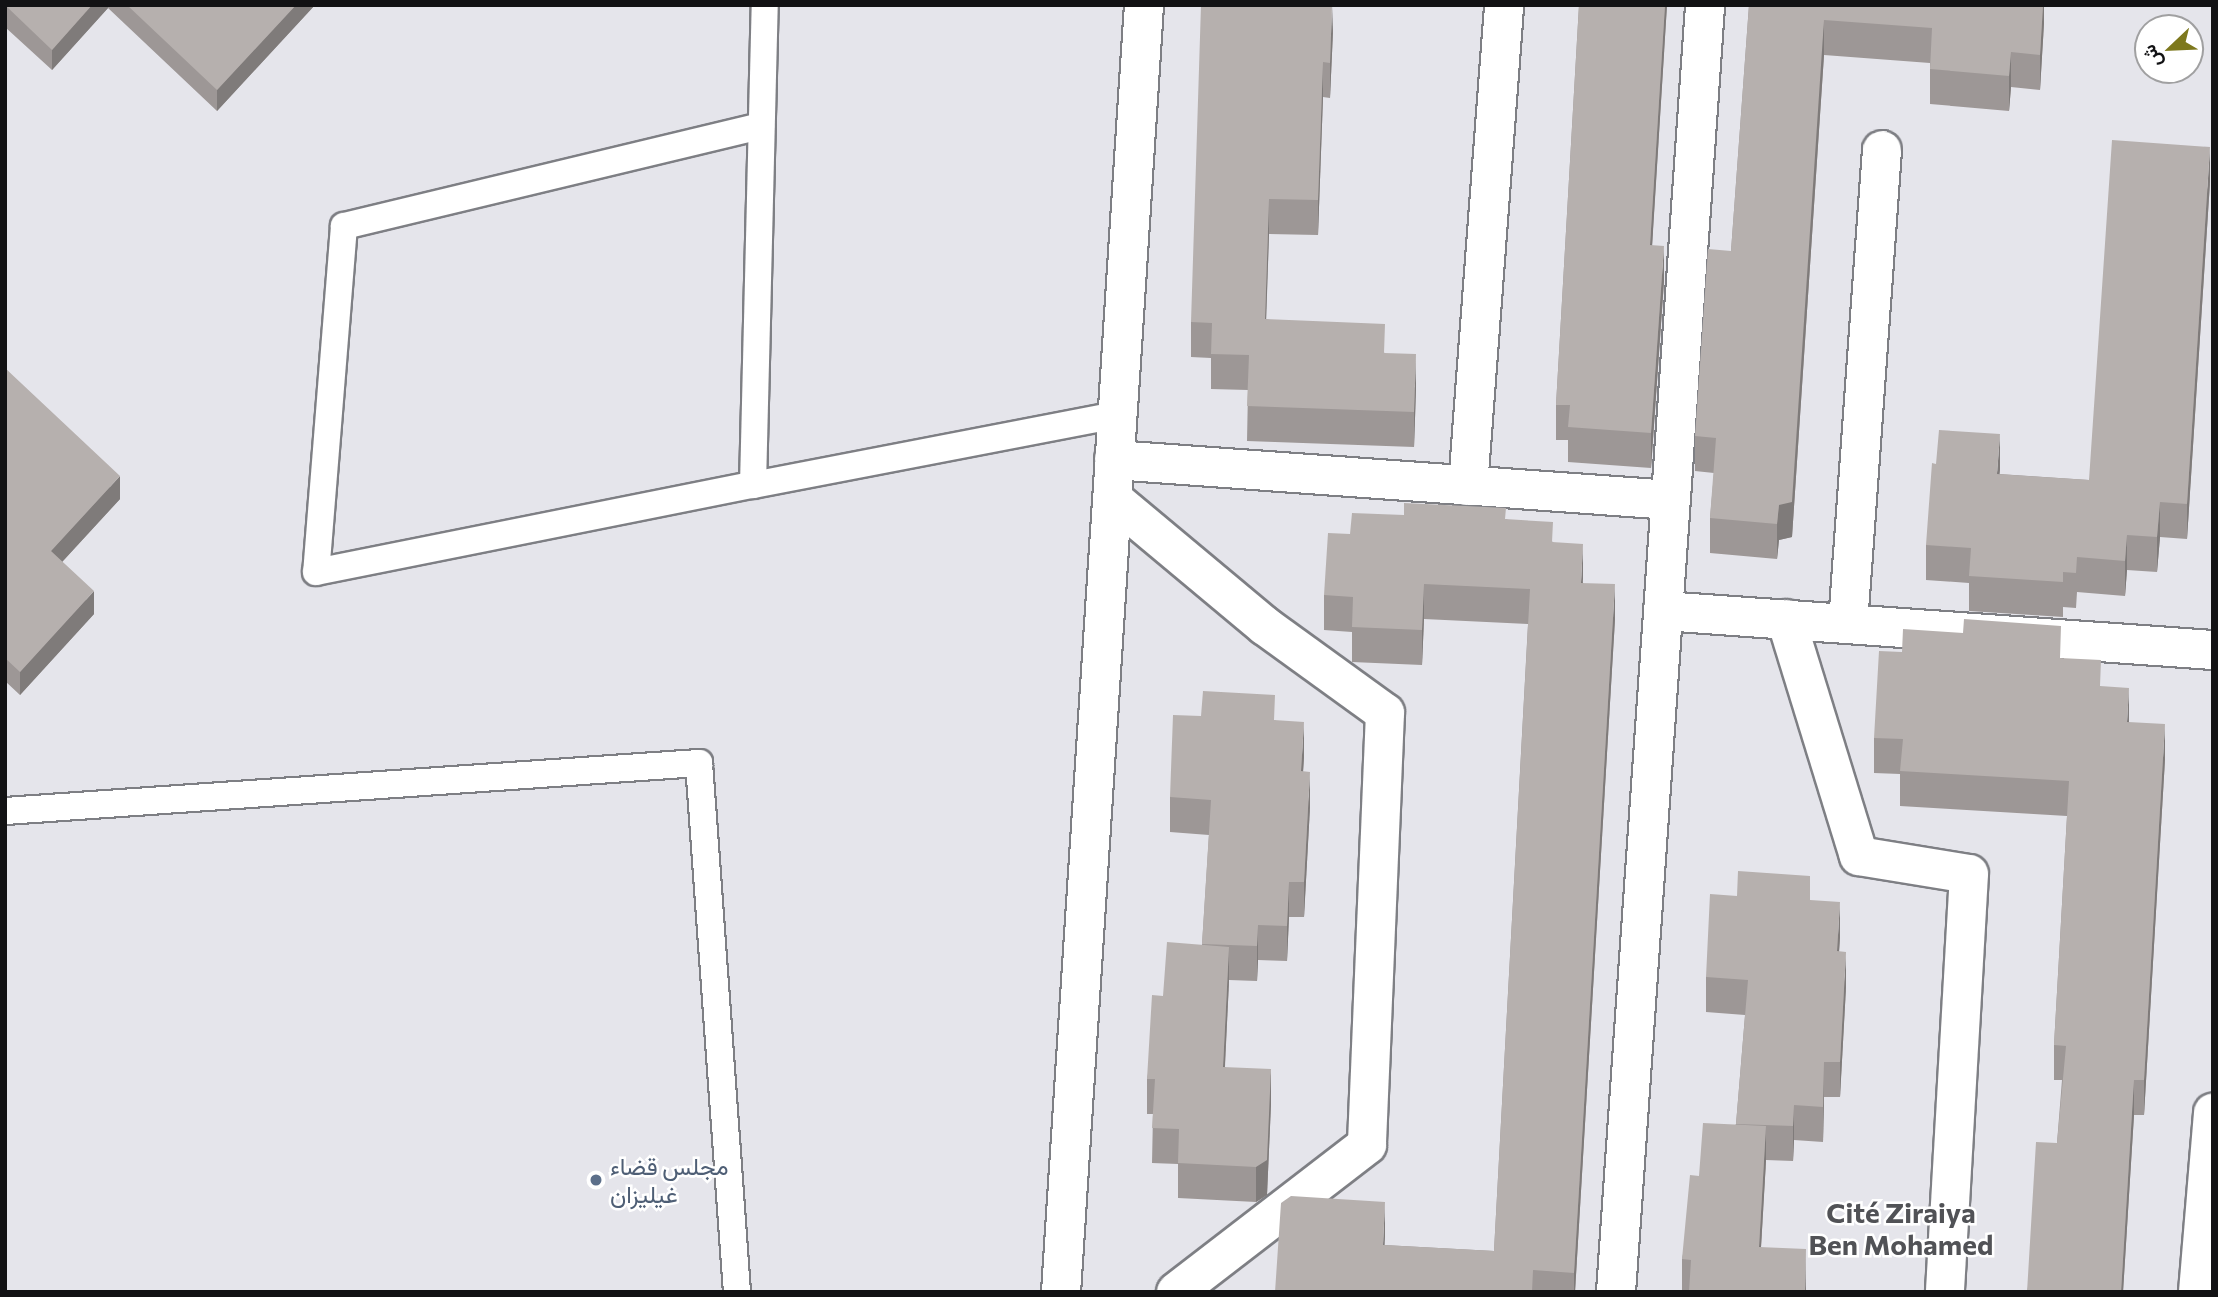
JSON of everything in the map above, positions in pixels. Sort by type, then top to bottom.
[{"type":"street","points":[[1061,1292],[1144,5]]},
{"type":"street","points":[[1468,486],[1504,5]]},
{"type":"street","points":[[1616,1292],[1705,5]]},
{"type":"street","points":[[1848,624],[1882,150]]},
{"type":"street","points":[[1114,460],[1671,500]]},
{"type":"street","points":[[1113,499],[1265,626],[1385,713],[1367,1144],[1176,1292]]},
{"type":"street","points":[[1663,611],[2213,650]]},
{"type":"street","points":[[1786,619],[1859,856],[1969,874],[1945,1292]]},
{"type":"street","points":[[2198,1292],[2213,1113]]},
{"type":"lane","points":[[753,485],[765,5]]},
{"type":"lane","points":[[761,127],[344,226],[316,572],[1117,415]]},
{"type":"lane","points":[[5,811],[699,763],[737,1292]]},
{"type":"building","points":[[5,5],[92,5],[52,50]]},
{"type":"building","points":[[127,5],[296,5],[217,90]]},
{"type":"building","points":[[1201,5],[1332,5],[1330,63],[1323,62],[1318,200],[1269,199],[1265,319],[1385,324],[1384,353],[1416,354],[1414,412],[1247,406],[1249,355],[1211,354],[1212,323],[1191,322]]},
{"type":"building","points":[[1579,5],[1665,5],[1650,245],[1664,246],[1651,433],[1568,427],[1570,405],[1556,405]]},
{"type":"building","points":[[1749,5],[2043,5],[2040,55],[2011,52],[2009,76],[1930,69],[1932,28],[1824,20],[1792,502],[1779,505],[1777,524],[1710,518],[1716,438],[1695,436],[1708,249],[1731,251]]},
{"type":"building","points":[[2112,140],[2210,147],[2187,504],[2160,502],[2157,537],[2127,535],[2125,561],[2077,557],[2076,573],[2063,572],[2063,582],[1969,576],[1971,548],[1926,545],[1932,463],[1936,464],[1939,430],[2000,434],[1997,474],[2089,480]]},
{"type":"building","points":[[5,368],[120,476],[51,551],[94,591],[20,672],[5,658]]},
{"type":"building","points":[[1404,503],[1506,508],[1505,519],[1553,522],[1552,542],[1583,544],[1581,583],[1615,584],[1574,1273],[1533,1270],[1532,1292],[1275,1292],[1281,1203],[1291,1196],[1385,1202],[1383,1245],[1494,1251],[1530,589],[1424,584],[1422,630],[1352,627],[1353,597],[1324,595],[1328,533],[1350,534],[1352,513],[1404,515]]},
{"type":"building","points":[[1964,619],[2061,626],[2060,658],[2101,660],[2100,686],[2129,688],[2127,722],[2165,724],[2144,1080],[2134,1080],[2121,1292],[2027,1292],[2036,1142],[2057,1143],[2066,1046],[2054,1045],[2069,781],[1900,771],[1903,739],[1874,738],[1879,651],[1902,652],[1903,629],[1963,633]]},
{"type":"building","points":[[1203,691],[1275,695],[1274,720],[1304,722],[1301,771],[1310,772],[1304,882],[1289,882],[1287,926],[1258,925],[1257,946],[1202,944],[1211,800],[1170,797],[1173,715],[1201,716]]},
{"type":"building","points":[[1738,871],[1810,876],[1810,900],[1840,902],[1837,951],[1846,952],[1840,1062],[1824,1062],[1823,1107],[1794,1105],[1793,1126],[1736,1124],[1748,980],[1706,977],[1710,894],[1737,896]]},
{"type":"building","points":[[1167,942],[1229,947],[1223,1067],[1271,1069],[1267,1160],[1256,1167],[1178,1163],[1179,1129],[1152,1128],[1155,1079],[1147,1079],[1152,995],[1163,996]]},
{"type":"building","points":[[1703,1123],[1766,1126],[1759,1247],[1806,1249],[1805,1292],[1689,1292],[1691,1260],[1682,1259],[1690,1175],[1699,1176]]},
{"type":"place","name":"مجلس قضاء غيليزان","points":[[596,1180]]},
{"type":"district","name":"Cité Ziraiya Ben Mohamed","points":[[1901,1228]]}]
